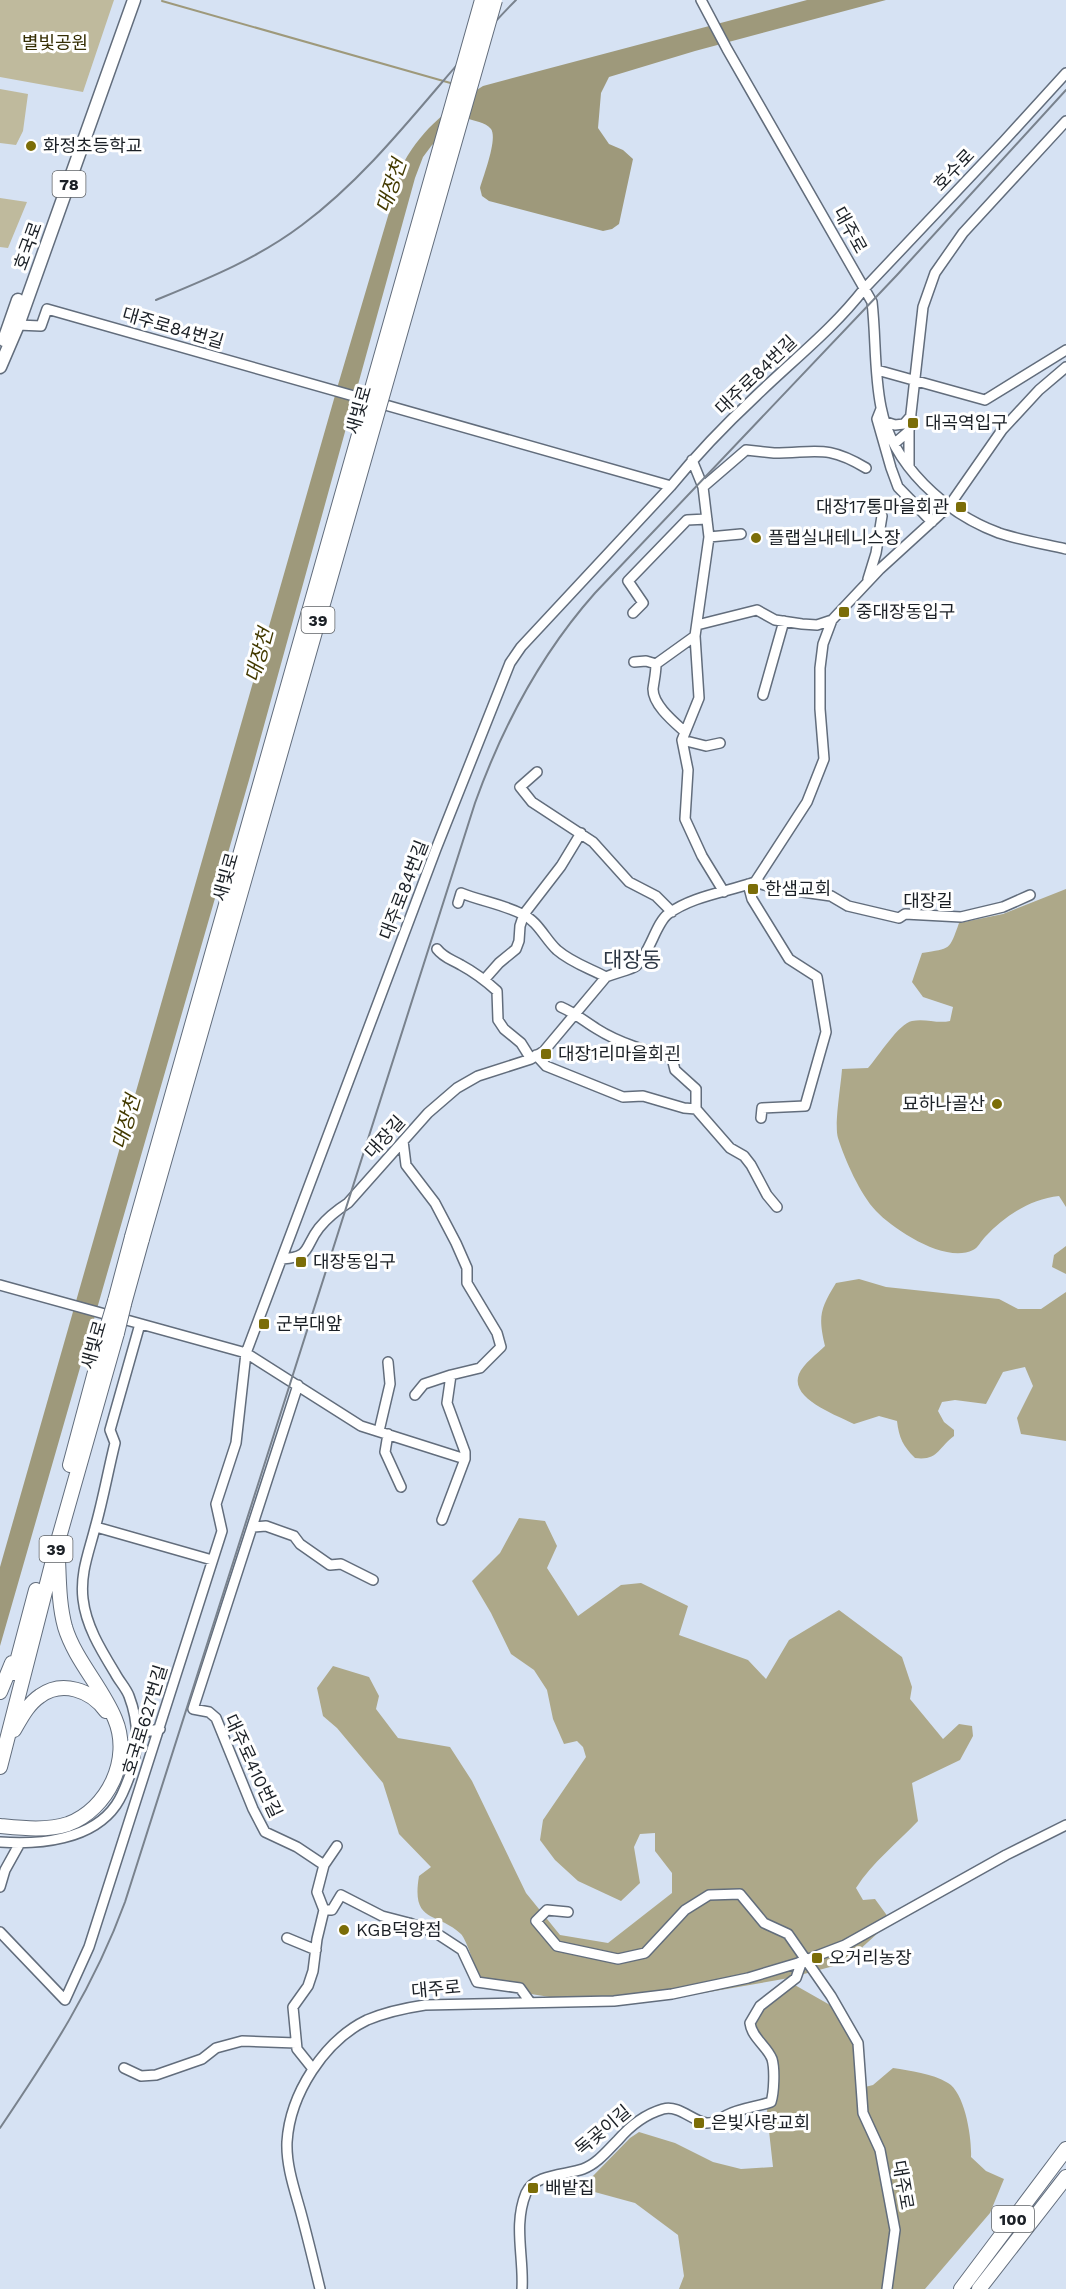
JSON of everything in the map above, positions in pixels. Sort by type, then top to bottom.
[{"type":"highway","name":"새빛로","points":[[0,1732],[22,1642],[111,1332],[482,0]]},
{"type":"highway","name":"새빛로","points":[[137,1238],[495,0]]},
{"type":"highway","name":"새빛로","points":[[0,1767],[111,1332]]},
{"type":"highway","points":[[0,1826],[48,1828],[66,1825],[81,1818],[100,1803],[113,1783],[120,1759],[116,1721],[78,1656],[66,1628],[60,1600],[58,1541]]},
{"type":"highway","points":[[0,1692],[22,1642]]},
{"type":"highway","points":[[0,1821],[47,1823],[67,1819],[80,1812],[96,1799],[109,1780],[116,1757],[115,1733],[108,1715],[99,1702],[82,1691],[67,1688],[53,1690],[39,1696],[26,1710],[4,1748]]},
{"type":"highway","name":"100","points":[[961,2289],[1066,2149]]},
{"type":"highway","name":"100","points":[[979,2289],[1066,2178]]},
{"type":"main road","name":"호국로","points":[[0,348],[128,0]]},
{"type":"main road","name":"호국로","points":[[0,367],[9,323],[134,0]]},
{"type":"street","name":"대주로","points":[[701,0],[726,49],[872,302],[881,409],[895,443],[909,466],[922,483],[949,506],[999,533],[1066,549]]},
{"type":"street","name":"호수로","points":[[864,289],[1005,141],[1066,73]]},
{"type":"street","points":[[909,466],[909,431],[923,307],[935,273],[963,233],[1066,121]]},
{"type":"street","name":"대주로84번길","points":[[246,1353],[436,849],[510,663],[529,638],[671,486],[692,460],[756,396],[843,316],[864,289]]},
{"type":"street","name":"대주로84번길","points":[[9,323],[41,326],[47,309],[671,486]]},
{"type":"street","points":[[877,370],[985,400],[1066,350]]},
{"type":"street","points":[[761,1118],[762,1107],[805,1106],[826,1032],[817,977],[789,959],[752,899],[752,883],[807,802],[824,759],[820,710],[820,669],[823,644],[832,620],[868,581],[949,506],[1002,430],[1039,390],[1066,367]]},
{"type":"street","points":[[881,409],[877,418],[898,487],[932,522]]},
{"type":"street","points":[[886,422],[904,423],[911,416]]},
{"type":"street","points":[[895,443],[909,431]]},
{"type":"street","points":[[703,487],[746,450],[775,453],[809,450],[830,452],[847,457],[866,468]]},
{"type":"street","points":[[692,460],[703,487],[709,537],[695,636],[699,698],[684,736],[688,770],[685,819],[702,856],[724,892]]},
{"type":"street","points":[[868,581],[876,553],[882,516]]},
{"type":"street","points":[[633,613],[643,603],[628,581],[687,520],[707,519]]},
{"type":"street","points":[[709,537],[741,534]]},
{"type":"street","points":[[697,625],[757,610],[775,620],[817,625],[832,620]]},
{"type":"street","points":[[763,695],[784,621]]},
{"type":"street","points":[[656,664],[695,636]]},
{"type":"street","points":[[634,662],[646,661],[656,664]]},
{"type":"street","points":[[656,664],[653,691],[658,704],[684,736],[706,746],[720,742]]},
{"type":"street","points":[[537,772],[520,787],[532,802],[593,842],[629,882],[657,896],[672,912]]},
{"type":"street","points":[[484,980],[499,963],[516,950],[524,914],[561,866],[581,833]]},
{"type":"street","points":[[458,903],[461,892],[482,902],[491,902],[524,914],[538,926],[546,940],[558,951],[574,963],[606,977],[617,971],[634,968],[646,954],[666,915],[691,901],[752,883]]},
{"type":"street","name":"대장길","points":[[752,883],[831,896],[848,906],[899,918],[905,914],[961,917],[1003,907],[1030,895]]},
{"type":"street","points":[[437,949],[443,957],[462,965],[497,991],[498,1020],[504,1029],[546,1066],[623,1097],[643,1096],[684,1108],[696,1108]]},
{"type":"street","name":"대장길","points":[[282,1259],[297,1258],[307,1250],[318,1229],[333,1213],[348,1203],[428,1113],[457,1088],[478,1076],[534,1057],[544,1051],[606,977]]},
{"type":"street","points":[[561,1007],[576,1014],[598,1030],[635,1047],[672,1058],[675,1070],[696,1089],[696,1108],[730,1148],[744,1156],[751,1164],[767,1195],[777,1207]]},
{"type":"street","points":[[404,1141],[406,1166],[435,1203],[456,1243],[467,1268],[467,1283],[497,1333],[501,1347],[480,1368],[424,1384],[415,1395]]},
{"type":"street","points":[[0,1285],[246,1353],[361,1426],[465,1459]]},
{"type":"street","points":[[0,1842],[20,1844],[56,1839],[82,1831],[100,1822],[116,1805],[126,1786],[135,1760],[138,1733],[128,1695],[97,1644],[83,1599],[83,1568],[96,1527],[115,1443],[110,1431],[140,1324]]},
{"type":"street","name":"호국로627번길","points":[[0,1932],[65,2000],[89,1947],[222,1531],[216,1504],[236,1443],[246,1353]]},
{"type":"street","points":[[388,1362],[390,1384],[384,1433],[385,1452],[401,1487]]},
{"type":"street","points":[[442,1520],[465,1459],[465,1452],[447,1403],[451,1375]]},
{"type":"street","name":"대주로410번길","points":[[298,1385],[193,1709],[209,1712],[216,1718],[253,1809],[266,1832],[297,1847],[324,1865]]},
{"type":"street","points":[[252,1527],[266,1526],[294,1536],[300,1544],[330,1565],[341,1563],[373,1580]]},
{"type":"street","points":[[96,1527],[212,1560]]},
{"type":"street","points":[[138,1733],[160,1729]]},
{"type":"street","points":[[116,1805],[134,1812]]},
{"type":"street","name":"대주로","points":[[320,2289],[290,2173],[287,2142],[296,2103],[313,2069],[332,2045],[366,2021],[394,2010],[424,2005],[614,2001],[672,1994],[748,1978],[805,1960],[854,1940],[1006,1855],[1066,1825]]},
{"type":"street","points":[[0,1887],[5,1870],[20,1844]]},
{"type":"street","points":[[313,2069],[297,2049],[293,2007],[308,1986],[313,1971],[324,1910],[317,1892],[324,1865],[336,1846]]},
{"type":"street","name":"대주로","points":[[568,1912],[547,1910],[536,1921],[557,1946],[618,1959],[645,1953],[685,1910],[709,1895],[740,1894],[764,1923],[788,1934],[858,2043],[863,2113],[880,2150],[895,2230],[887,2289]]},
{"type":"street","points":[[324,1910],[332,1910],[341,1895],[382,1916],[436,1933],[462,1950],[477,1982],[520,1988],[530,2002]]},
{"type":"street","points":[[287,1938],[316,1950]]},
{"type":"street","name":"독곶이길","points":[[522,2289],[523,2269],[519,2218],[526,2192],[534,2183],[562,2172],[584,2169],[596,2162],[620,2137],[648,2114],[666,2108],[676,2109],[706,2123],[740,2109],[771,2102],[774,2095],[772,2059],[751,2030],[750,2023],[760,2006],[796,1978],[805,1960]]},
{"type":"street","points":[[124,2068],[141,2076],[156,2075],[202,2059],[216,2048],[242,2041],[296,2043]]},
{"type":"green space","name":"별빛공원","points":[[0,0],[114,0],[83,92],[0,77]]},
{"type":"green space","points":[[0,89],[28,94],[23,131],[16,145],[0,143]]},
{"type":"green space","points":[[0,198],[27,202],[8,248],[0,247]]},
{"type":"shaded area","points":[[807,0],[886,0],[695,51],[609,77],[601,93],[598,128],[609,144],[623,150],[633,159],[619,224],[612,229],[603,231],[489,201],[482,196],[480,188],[493,141],[491,129],[483,123],[466,118],[432,145],[423,157],[415,178],[249,780],[0,1646],[0,1567],[338,385],[404,162],[420,138],[438,119],[483,86]]},
{"type":"shaded area","points":[[1066,889],[1066,1207],[1059,1196],[1038,1201],[1010,1216],[993,1229],[973,1250],[962,1253],[935,1249],[907,1235],[884,1219],[864,1196],[838,1138],[837,1115],[842,1069],[868,1068],[895,1034],[907,1023],[917,1020],[950,1021],[953,1007],[923,997],[912,982],[922,953],[948,947],[959,923],[1003,914]]},
{"type":"shaded area","points":[[1066,1246],[1066,1274],[1052,1267],[1054,1255]]},
{"type":"shaded area","points":[[859,1279],[886,1287],[999,1299],[1018,1309],[1041,1309],[1066,1292],[1066,1441],[1021,1434],[1017,1418],[1033,1386],[1025,1367],[1003,1372],[986,1404],[955,1400],[942,1402],[938,1411],[944,1422],[954,1430],[954,1436],[929,1458],[915,1458],[900,1437],[897,1421],[879,1416],[854,1424],[816,1405],[801,1391],[798,1383],[799,1374],[825,1346],[822,1313],[836,1283]]},
{"type":"shaded area","points":[[519,1518],[545,1521],[557,1546],[547,1568],[578,1616],[621,1585],[641,1583],[688,1606],[679,1635],[748,1660],[766,1679],[789,1640],[839,1610],[902,1657],[912,1687],[910,1699],[943,1739],[959,1724],[972,1726],[973,1736],[960,1760],[912,1783],[918,1821],[877,1862],[856,1888],[863,1900],[875,1899],[891,1921],[845,1963],[789,1978],[669,1999],[574,2001],[482,1986],[461,1934],[422,1909],[417,1891],[419,1876],[431,1867],[399,1834],[383,1783],[337,1728],[323,1716],[317,1688],[333,1666],[369,1677],[379,1696],[376,1709],[398,1738],[450,1747],[472,1781],[526,1893],[560,1935],[608,1943],[672,1893],[672,1873],[655,1851],[655,1833],[640,1834],[634,1847],[640,1883],[621,1901],[578,1881],[555,1860],[540,1840],[543,1820],[586,1757],[583,1747],[577,1741],[564,1744],[553,1719],[547,1690],[534,1670],[511,1654],[472,1581],[500,1553]]},
{"type":"shaded area","points":[[786,1980],[830,2005],[853,2043],[865,2087],[873,2085],[893,2068],[935,2077],[954,2088],[966,2117],[971,2157],[986,2171],[1004,2179],[990,2213],[925,2289],[679,2289],[684,2276],[678,2235],[635,2203],[558,2182],[590,2179],[630,2138],[639,2132],[675,2143],[713,2162],[741,2169],[773,2167],[767,2113],[770,2051],[752,2019]]},
{"type":"waterway","points":[[162,1],[454,84]]},
{"type":"railway","points":[[156,300],[213,276],[267,248],[302,225],[332,201],[387,146],[463,57],[516,0]]},
{"type":"railway","points":[[0,2128],[70,2019],[99,1963],[125,1902],[475,803],[498,746],[525,692],[557,641],[595,593],[897,275],[1066,90]]},
{"type":"place","name":"화정초등학교","points":[[31,146]]},
{"type":"place","name":"대곡역입구","points":[[913,423]]},
{"type":"place","name":"대장17통마을회관","points":[[961,507]]},
{"type":"place","name":"플랩실내테니스장","points":[[756,538]]},
{"type":"place","name":"중대장동입구","points":[[844,612]]},
{"type":"place","name":"한샘교회","points":[[753,889]]},
{"type":"place","name":"대장1리마을회괸","points":[[546,1054]]},
{"type":"place","name":"묘하나골산","points":[[997,1104]]},
{"type":"place","name":"대장동입구","points":[[301,1262]]},
{"type":"place","name":"군부대앞","points":[[264,1324]]},
{"type":"place","name":"KGB덕양점","points":[[344,1930]]},
{"type":"place","name":"오거리농장","points":[[817,1958]]},
{"type":"place","name":"은빛사랑교회","points":[[699,2123]]},
{"type":"place","name":"배밭집","points":[[533,2188]]},
{"type":"district","name":"대장동","points":[[632,960]]},
{"type":"water label","name":"대장천","points":[[391,186]]},
{"type":"water label","name":"대장천","points":[[259,655]]},
{"type":"water label","name":"대장천","points":[[126,1122]]}]
